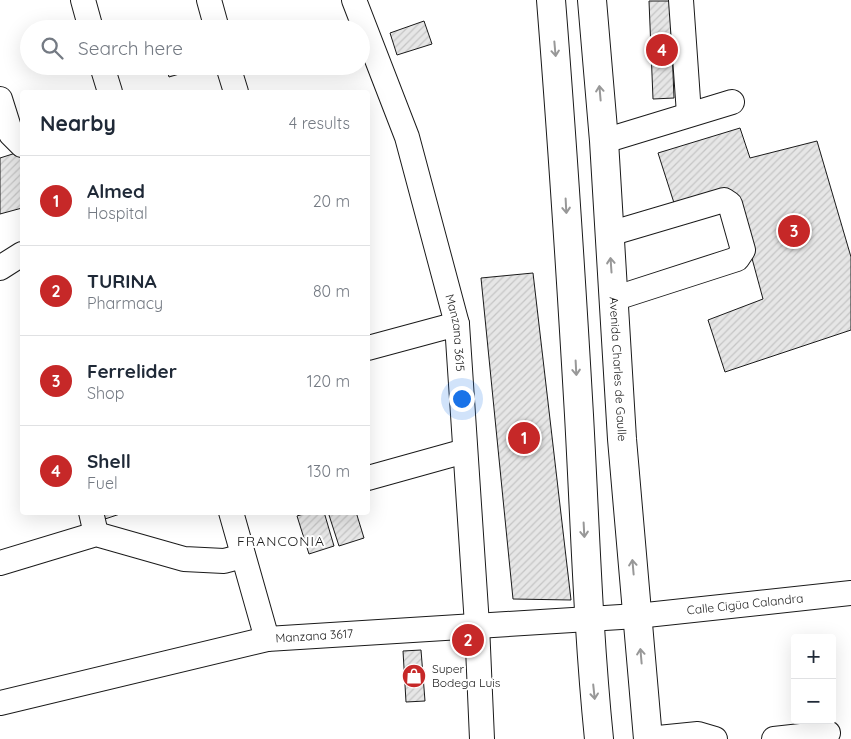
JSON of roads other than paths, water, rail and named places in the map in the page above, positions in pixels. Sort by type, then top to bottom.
[{"type":"main road","points":[[551,0],[575,350],[588,618],[599,739]]},
{"type":"main road","name":"Avenida Charles de Gaulle","points":[[592,0],[604,141],[613,298],[648,739]]},
{"type":"street","points":[[83,0],[89,20]]},
{"type":"street","points":[[209,0],[215,20]]},
{"type":"street","name":"Manzana 3615","points":[[354,0],[362,20]]},
{"type":"street","points":[[681,0],[689,114]]},
{"type":"street","name":"Manzana 3615","points":[[370,41],[407,137],[457,324],[477,625],[482,739]]},
{"type":"street","points":[[105,75],[109,90]]},
{"type":"street","points":[[231,75],[235,90]]},
{"type":"street","points":[[0,99],[11,134],[20,143]]},
{"type":"street","points":[[604,141],[732,102]]},
{"type":"street","points":[[609,234],[724,200],[730,204],[743,250],[737,259],[613,298]]},
{"type":"street","points":[[0,268],[20,255]]},
{"type":"street","points":[[370,347],[457,324]]},
{"type":"street","points":[[370,477],[465,450]]},
{"type":"street","points":[[236,515],[243,556],[267,639]]},
{"type":"street","points":[[0,563],[93,523],[184,559],[224,561],[243,556]]},
{"type":"street","name":"Calle Cigüa Calandra","points":[[638,616],[851,593]]},
{"type":"street","name":"Manzana 3617","points":[[0,703],[267,639],[638,616]]},
{"type":"street","points":[[648,739],[698,734],[716,739]]},
{"type":"street","points":[[774,739],[828,734]]},
{"type":"place","name":"Shell","points":[[662,50]]},
{"type":"place","name":"Ferrelider","points":[[794,231]]},
{"type":"place","name":"Almed","points":[[524,438]]},
{"type":"place","name":"TURINA","points":[[468,640]]},
{"type":"place","name":"Super Bodega Luis","points":[[414,676]]},
{"type":"district","name":"FRANCONIA","points":[[281,541]]}]
